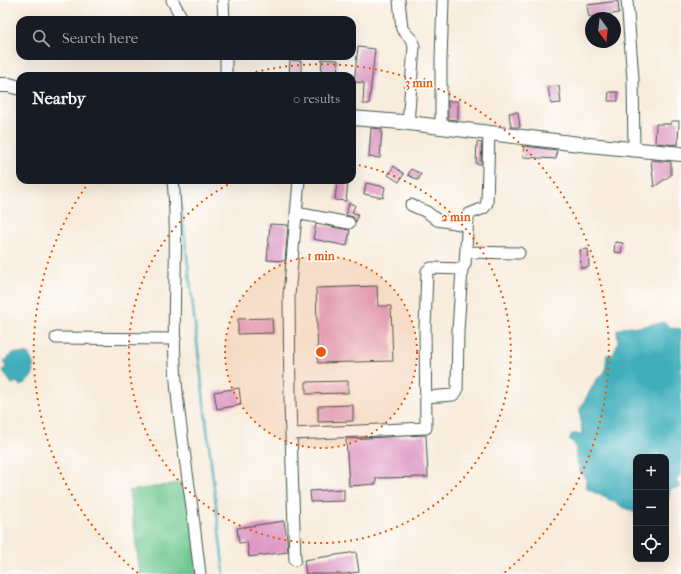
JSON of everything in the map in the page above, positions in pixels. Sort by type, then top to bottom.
[{"type":"main road","points":[[0,85],[16,87]]},
{"type":"main road","points":[[356,118],[681,154]]},
{"type":"street","points":[[172,0],[181,16]]},
{"type":"street","points":[[223,0],[224,16]]},
{"type":"street","points":[[400,0],[402,29],[412,40],[414,47],[408,123]]},
{"type":"street","points":[[441,127],[443,0]]},
{"type":"street","points":[[627,0],[634,79],[634,149]]},
{"type":"street","points":[[226,60],[226,72]]},
{"type":"street","points":[[426,397],[453,395],[458,391],[458,331],[462,269],[465,264],[466,252],[466,225],[469,214],[484,208],[487,202],[489,133]]},
{"type":"street","points":[[173,184],[176,211],[174,274],[175,363],[183,446],[200,574]]},
{"type":"street","points":[[295,560],[289,296],[299,184]]},
{"type":"street","points":[[411,205],[437,220],[466,225]]},
{"type":"street","points":[[296,213],[350,223]]},
{"type":"street","points":[[466,252],[519,253]]},
{"type":"street","points":[[291,434],[424,429],[427,426],[425,328],[427,271],[431,268],[462,269]]},
{"type":"street","points":[[56,338],[175,339]]},
{"type":"green space","points":[[187,482],[199,574],[140,574],[129,491]]},
{"type":"water","points":[[664,322],[672,328],[681,329],[681,474],[676,480],[681,487],[670,489],[669,498],[669,454],[633,454],[633,512],[586,488],[586,479],[580,473],[580,467],[577,463],[575,444],[569,439],[572,434],[582,434],[580,409],[596,380],[605,372],[607,355],[614,354],[618,341],[617,330],[629,326],[639,327]]},
{"type":"water","points":[[13,353],[28,354],[34,368],[32,376],[20,386],[17,382],[12,384],[3,372],[6,367],[4,362]]},
{"type":"building","points":[[618,1],[619,12],[588,12],[587,5]]},
{"type":"building","points":[[358,47],[375,49],[369,104],[363,104],[364,83],[356,82],[355,72]]},
{"type":"building","points":[[290,60],[301,61],[301,72],[289,72]]},
{"type":"building","points":[[322,60],[338,60],[337,72],[321,72]]},
{"type":"building","points":[[559,86],[561,103],[551,104],[548,87]]},
{"type":"building","points":[[609,92],[618,92],[618,101],[608,101]]},
{"type":"building","points":[[448,101],[458,101],[458,120],[448,119]]},
{"type":"building","points":[[518,112],[520,127],[511,127],[509,113]]},
{"type":"building","points":[[671,121],[679,121],[678,145],[655,143],[656,124],[671,124]]},
{"type":"building","points":[[371,128],[382,129],[380,158],[369,157]]},
{"type":"building","points":[[477,142],[482,143],[481,164],[476,164]]},
{"type":"building","points":[[524,146],[557,150],[556,159],[523,157]]},
{"type":"building","points":[[651,160],[671,162],[671,175],[654,187]]},
{"type":"building","points":[[394,166],[404,174],[399,182],[388,175]]},
{"type":"building","points":[[411,169],[421,174],[418,180],[408,175]]},
{"type":"building","points":[[366,183],[385,187],[383,198],[364,194]]},
{"type":"building","points":[[337,184],[348,184],[346,201],[335,200]]},
{"type":"building","points":[[349,203],[355,205],[352,213],[358,214],[356,222],[353,217],[346,215]]},
{"type":"building","points":[[270,224],[288,225],[285,261],[267,260]]},
{"type":"building","points":[[316,224],[350,230],[347,246],[313,239]]},
{"type":"building","points":[[615,242],[623,243],[621,253],[614,252]]},
{"type":"building","points":[[588,249],[589,267],[581,268],[580,250]]},
{"type":"building","points":[[377,286],[378,306],[391,306],[393,361],[318,363],[316,288]]},
{"type":"building","points":[[272,318],[273,333],[238,334],[238,319]]},
{"type":"building","points":[[348,381],[348,393],[306,394],[306,382]]},
{"type":"building","points":[[239,388],[241,405],[217,409],[214,392]]},
{"type":"building","points":[[353,405],[353,421],[318,422],[318,406]]},
{"type":"building","points":[[426,435],[428,477],[376,478],[376,484],[349,486],[346,439]]},
{"type":"building","points":[[344,489],[344,501],[311,502],[310,491]]},
{"type":"building","points":[[284,521],[288,552],[249,557],[247,542],[239,543],[237,528]]},
{"type":"building","points":[[356,552],[359,572],[345,574],[306,574],[304,560]]},
{"type":"waterway","points":[[179,187],[224,574]]}]
